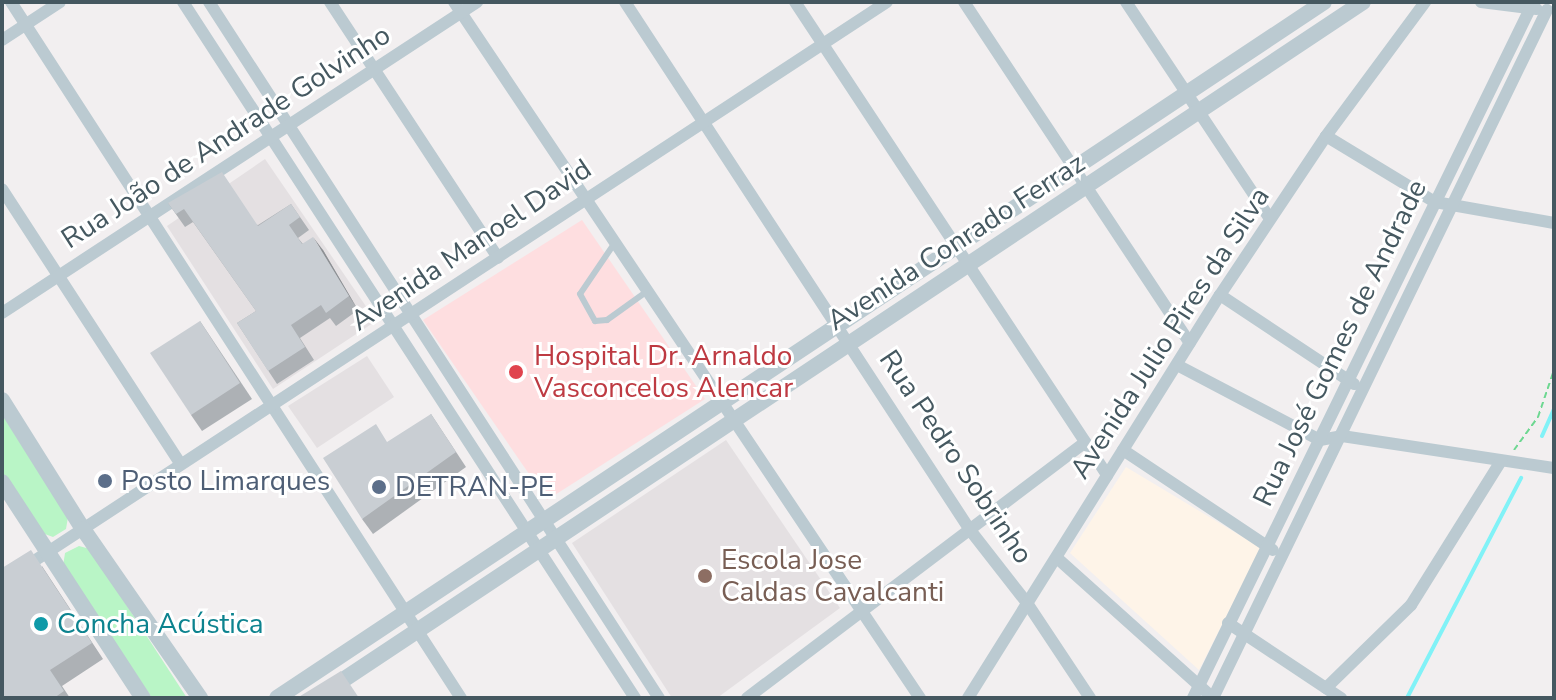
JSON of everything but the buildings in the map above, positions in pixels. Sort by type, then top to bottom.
[{"type":"street","points":[[11,2],[151,214],[270,407],[461,698]]},
{"type":"street","points":[[2,40],[60,2]]},
{"type":"street","points":[[183,2],[635,698]]},
{"type":"street","points":[[209,2],[659,698]]},
{"type":"street","points":[[330,2],[498,258]]},
{"type":"street","name":"Rua João de Andrade Golvinho","points":[[2,313],[373,68],[457,7],[477,2]]},
{"type":"street","name":"Rua Pedro Sobrinho","points":[[625,2],[970,530],[1027,603],[1090,698]]},
{"type":"street","points":[[795,2],[1107,475]]},
{"type":"street","name":"Avenida Manoel David","points":[[2,582],[887,2]]},
{"type":"street","points":[[964,2],[1190,343]]},
{"type":"street","points":[[1126,2],[1202,112],[1270,219]]},
{"type":"street","name":"Avenida Conrado Ferraz","points":[[277,698],[1324,2]]},
{"type":"street","name":"Avenida Conrado Ferraz","points":[[320,695],[733,423],[849,342],[1202,112],[1363,2]]},
{"type":"street","name":"Avenida Julio Pires da Silva","points":[[968,698],[1220,295],[1326,136],[1425,2]]},
{"type":"street","points":[[1057,558],[1195,693],[1213,698],[1243,631],[1342,436],[1480,141],[1551,10],[1481,2]]},
{"type":"street","points":[[457,7],[720,405],[920,698]]},
{"type":"street","name":"Rua José Gomes de Andrade","points":[[1195,693],[1530,9]]},
{"type":"street","points":[[211,44],[228,32]]},
{"type":"street","points":[[1267,41],[1281,59]]},
{"type":"street","points":[[1326,136],[1435,202],[1554,223]]},
{"type":"street","points":[[1466,136],[1480,141]]},
{"type":"street","points":[[2,189],[180,463]]},
{"type":"street","points":[[1013,210],[1025,228]]},
{"type":"street","points":[[331,230],[347,219]]},
{"type":"street","points":[[891,291],[904,307]]},
{"type":"street","points":[[1220,295],[1348,381],[1364,388]]},
{"type":"street","points":[[779,365],[792,382]]},
{"type":"street","points":[[1177,365],[1320,440],[1342,436],[1554,468]]},
{"type":"street","points":[[2,400],[83,529],[200,698]]},
{"type":"street","points":[[472,447],[489,435]]},
{"type":"street","points":[[747,698],[862,614],[1085,442]]},
{"type":"street","points":[[1123,450],[1266,547],[1283,555]]},
{"type":"street","points":[[1326,688],[1411,605],[1501,461]]},
{"type":"street","points":[[631,464],[643,480]]},
{"type":"street","points":[[2,482],[143,698]]},
{"type":"street","points":[[465,573],[478,590]]},
{"type":"street","points":[[1228,623],[1341,698]]},
{"type":"street","points":[[603,648],[619,638]]},
{"type":"street","points":[[312,675],[320,695]]},
{"type":"lane","points":[[614,244],[580,294],[595,321],[607,320],[646,292]]},
{"type":"path","points":[[1501,461],[1525,440],[1554,370]]},
{"type":"shaded area","points":[[265,159],[376,321],[273,389],[167,226]]},
{"type":"shaded area","points":[[582,220],[705,399],[547,500],[423,320]]},
{"type":"shaded area","points":[[367,356],[394,397],[317,448],[288,406]]},
{"type":"shaded area","name":"Escola Jose Caldas Cavalcanti","points":[[726,440],[840,608],[717,698],[672,698],[572,543]]},
{"type":"shaded area","points":[[1126,467],[1261,548],[1199,670],[1070,553]]},
{"type":"green space","points":[[2,414],[68,517],[66,529],[53,537],[42,533],[2,472]]},
{"type":"green space","points":[[79,546],[90,549],[187,698],[152,698],[63,566],[65,553]]},
{"type":"waterway","points":[[1542,436],[1554,409]]},
{"type":"waterway","points":[[1407,698],[1521,478]]},
{"type":"place","name":"Hospital Dr. Arnaldo Vasconcelos Alencar","points":[[516,372]]},
{"type":"place","name":"Posto Limarques","points":[[105,481]]},
{"type":"place","name":"DETRAN-PE","points":[[379,487]]},
{"type":"place","name":"Escola Jose Caldas Cavalcanti","points":[[705,576]]},
{"type":"place","name":"Concha Acústica","points":[[41,624]]}]
